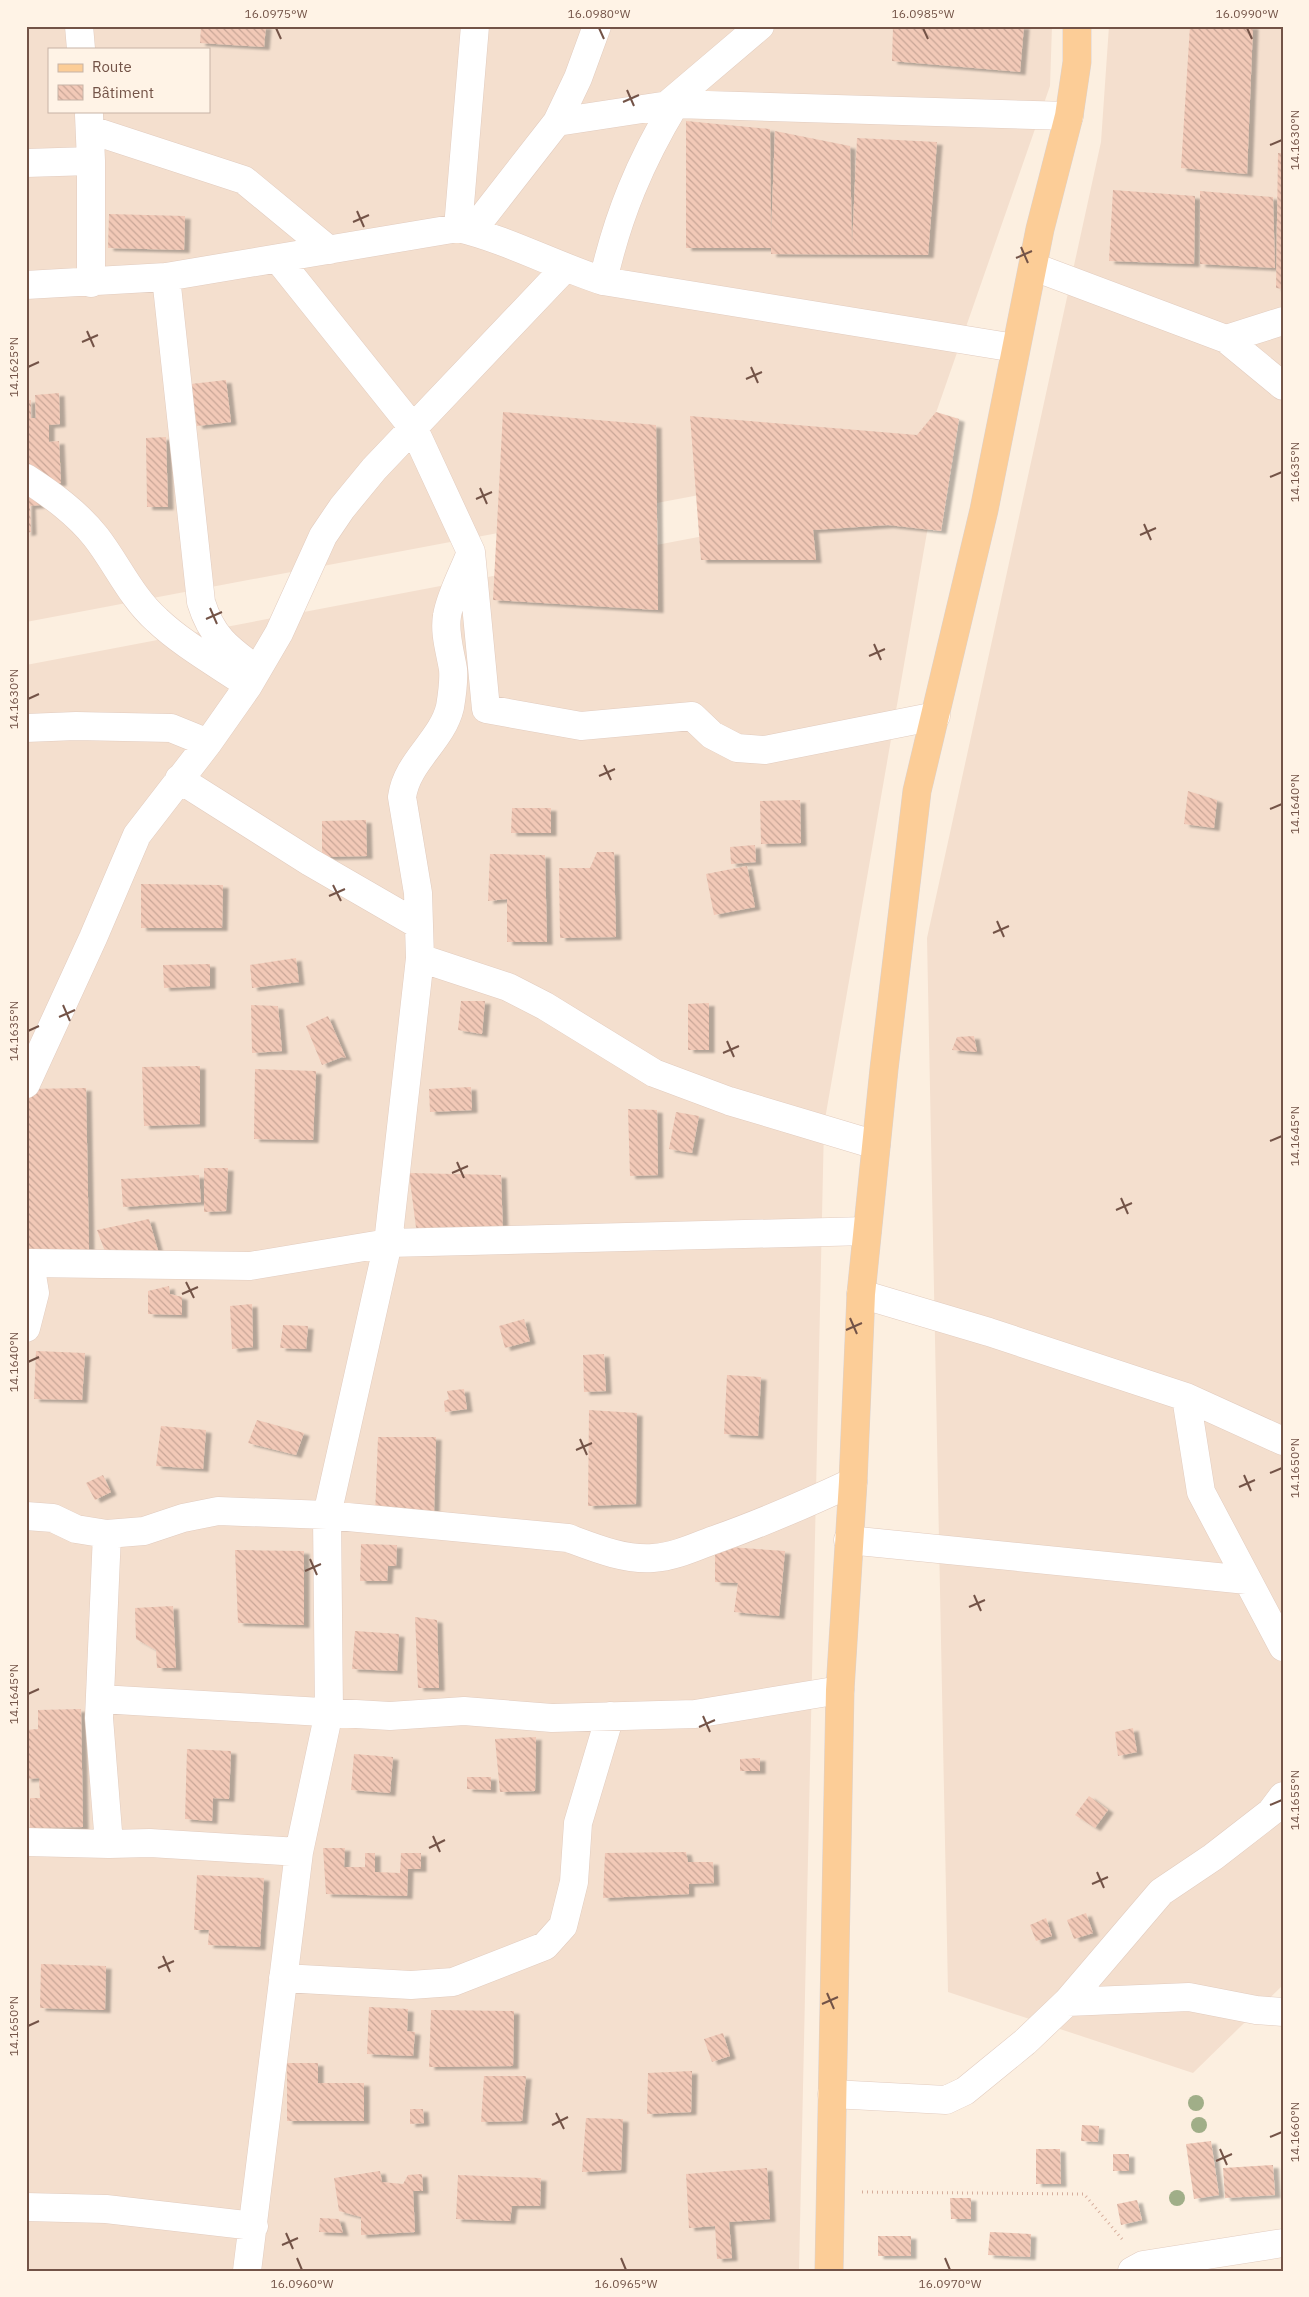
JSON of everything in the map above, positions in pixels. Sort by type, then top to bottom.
[{"type":"main road","points":[[829,2271],[840,1690],[853,1482],[861,1294],[876,1145],[917,790],[984,510],[1040,229],[1069,116],[1077,62],[1077,26]]},
{"type":"street","points":[[79,26],[81,48]]},
{"type":"street","points":[[465,229],[475,26]]},
{"type":"street","points":[[465,229],[557,122],[578,78],[597,26]]},
{"type":"street","points":[[603,281],[615,231],[629,192],[671,104],[760,26]]},
{"type":"street","points":[[557,122],[671,104],[1069,116]]},
{"type":"street","points":[[91,283],[90,121],[244,180],[329,250]]},
{"type":"street","points":[[26,163],[91,161]]},
{"type":"street","points":[[26,285],[91,283],[166,277],[465,229],[490,235],[565,268],[603,281],[1015,348]]},
{"type":"street","points":[[278,259],[414,429],[471,552],[486,709],[581,726],[692,716],[712,735],[737,748],[766,750],[936,716]]},
{"type":"street","points":[[1034,266],[1226,339],[1283,386]]},
{"type":"street","points":[[26,1084],[93,938],[136,835],[208,742],[253,678],[279,633],[323,536],[342,508],[374,469],[565,268]]},
{"type":"street","points":[[166,277],[201,602],[205,616],[218,639],[253,678]]},
{"type":"street","points":[[1226,339],[1283,322]]},
{"type":"street","points":[[26,478],[57,499],[78,517],[96,537],[133,593],[157,621],[253,678]]},
{"type":"street","points":[[247,2271],[254,2226],[298,1852],[329,1712],[327,1515],[388,1242],[420,958],[418,894],[402,797],[404,783],[410,771],[439,731],[450,708],[453,671],[447,638],[447,616],[471,552]]},
{"type":"street","points":[[26,728],[76,726],[171,728],[208,742]]},
{"type":"street","points":[[180,779],[310,862],[419,925]]},
{"type":"street","points":[[420,958],[508,987],[545,1006],[654,1073],[729,1101],[876,1145]]},
{"type":"street","points":[[26,1328],[35,1294],[27,1260],[250,1266],[388,1242],[867,1231]]},
{"type":"street","points":[[861,1294],[999,1336],[1186,1397],[1283,1441]]},
{"type":"street","points":[[1186,1397],[1201,1492],[1283,1647]]},
{"type":"street","points":[[26,1516],[53,1518],[76,1529],[107,1534],[144,1531],[183,1518],[218,1511],[327,1515],[568,1538],[599,1550],[631,1557],[653,1558],[674,1554],[780,1516],[853,1482]]},
{"type":"street","points":[[107,1534],[99,1718],[109,1844]]},
{"type":"street","points":[[848,1540],[1247,1580]]},
{"type":"street","points":[[100,1699],[390,1716],[464,1711],[552,1718],[695,1714],[840,1690]]},
{"type":"street","points":[[283,1978],[411,1985],[453,1982],[545,1946],[563,1926],[574,1882],[578,1823],[610,1716]]},
{"type":"street","points":[[832,2094],[946,2100],[965,2091],[996,2067],[1067,2002],[1161,1892],[1213,1857],[1264,1817],[1283,1796]]},
{"type":"street","points":[[26,1842],[150,1843],[298,1852]]},
{"type":"street","points":[[1067,2002],[1189,1997],[1256,2010],[1283,2012]]},
{"type":"street","points":[[26,2207],[106,2209],[254,2226]]},
{"type":"street","points":[[1138,2268],[1283,2243]]},
{"type":"path","points":[[831,2192],[931,2191],[1084,2194],[1138,2268]]},
{"type":"shaded area","points":[[26,26],[1052,26],[1050,86],[922,453],[26,622]]},
{"type":"shaded area","points":[[1109,26],[1283,26],[1283,1985],[1193,2073],[948,1992],[927,938],[1101,142]]},
{"type":"shaded area","points":[[934,492],[824,1125],[799,2271],[26,2271],[26,665]]},
{"type":"building","points":[[201,26],[266,26],[264,47],[200,43]]},
{"type":"building","points":[[893,26],[1024,26],[1020,72],[892,61]]},
{"type":"building","points":[[1190,26],[1253,26],[1247,174],[1181,168]]},
{"type":"building","points":[[686,121],[770,129],[771,236],[775,131],[850,146],[852,247],[857,138],[937,142],[928,255],[771,254],[771,248],[686,248]]},
{"type":"building","points":[[1278,153],[1283,153],[1283,289],[1276,288]]},
{"type":"building","points":[[1113,190],[1195,196],[1194,264],[1109,261]]},
{"type":"building","points":[[1200,191],[1273,197],[1275,268],[1200,264]]},
{"type":"building","points":[[109,214],[185,216],[184,250],[108,248]]},
{"type":"building","points":[[226,380],[231,422],[197,426],[191,384]]},
{"type":"building","points":[[59,393],[60,424],[49,425],[49,442],[59,441],[61,483],[39,484],[40,505],[30,506],[31,532],[26,533],[26,400],[31,400],[31,418],[36,418],[35,395]]},
{"type":"building","points":[[503,412],[656,425],[658,610],[493,600]]},
{"type":"building","points":[[936,412],[959,419],[941,531],[888,525],[813,530],[816,560],[701,560],[690,416],[917,435]]},
{"type":"building","points":[[166,437],[168,507],[147,507],[146,438]]},
{"type":"building","points":[[1188,791],[1217,800],[1214,828],[1184,824]]},
{"type":"building","points":[[800,800],[801,843],[761,844],[760,801]]},
{"type":"building","points":[[512,808],[551,808],[551,833],[511,833]]},
{"type":"building","points":[[366,820],[367,856],[322,857],[322,821]]},
{"type":"building","points":[[755,845],[756,862],[731,864],[730,847]]},
{"type":"building","points":[[597,852],[614,852],[616,937],[560,938],[559,868],[590,868]]},
{"type":"building","points":[[490,854],[545,855],[547,942],[507,942],[507,899],[488,901]]},
{"type":"building","points":[[747,866],[755,907],[714,915],[706,874]]},
{"type":"building","points":[[141,884],[223,885],[222,928],[141,928]]},
{"type":"building","points":[[296,958],[299,982],[252,988],[250,965]]},
{"type":"building","points":[[210,964],[210,986],[164,988],[163,965]]},
{"type":"building","points":[[461,1001],[485,1001],[482,1034],[458,1030]]},
{"type":"building","points":[[709,1003],[709,1050],[688,1050],[688,1004]]},
{"type":"building","points":[[251,1005],[278,1006],[282,1051],[252,1053]]},
{"type":"building","points":[[328,1016],[346,1058],[342,1057],[322,1065],[306,1026]]},
{"type":"building","points":[[974,1036],[977,1052],[952,1050],[957,1037]]},
{"type":"building","points":[[200,1066],[200,1124],[144,1126],[142,1067]]},
{"type":"building","points":[[255,1069],[316,1071],[313,1140],[254,1139]]},
{"type":"building","points":[[471,1087],[472,1110],[430,1112],[429,1089]]},
{"type":"building","points":[[86,1088],[89,1250],[26,1250],[26,1089]]},
{"type":"building","points":[[628,1109],[657,1110],[658,1175],[630,1176]]},
{"type":"building","points":[[676,1112],[699,1116],[692,1153],[669,1149]]},
{"type":"building","points":[[204,1168],[228,1168],[226,1211],[204,1212]]},
{"type":"building","points":[[409,1173],[501,1175],[503,1235],[417,1235]]},
{"type":"building","points":[[199,1175],[201,1202],[123,1207],[121,1179]]},
{"type":"building","points":[[149,1219],[159,1254],[110,1265],[97,1230]]},
{"type":"building","points":[[169,1286],[170,1294],[182,1297],[182,1315],[148,1314],[148,1291]]},
{"type":"building","points":[[252,1304],[253,1347],[232,1349],[230,1306]]},
{"type":"building","points":[[524,1319],[530,1341],[505,1348],[499,1326]]},
{"type":"building","points":[[283,1325],[308,1326],[306,1349],[280,1348]]},
{"type":"building","points":[[36,1351],[85,1353],[82,1400],[34,1399]]},
{"type":"building","points":[[604,1354],[606,1391],[584,1392],[583,1355]]},
{"type":"building","points":[[727,1375],[761,1377],[758,1436],[724,1434]]},
{"type":"building","points":[[464,1389],[467,1409],[445,1412],[444,1401],[449,1399],[447,1391]]},
{"type":"building","points":[[589,1410],[637,1413],[636,1504],[588,1506]]},
{"type":"building","points":[[257,1420],[304,1433],[296,1455],[248,1443]]},
{"type":"building","points":[[161,1426],[206,1430],[203,1469],[156,1466]]},
{"type":"building","points":[[378,1437],[436,1437],[434,1513],[375,1515]]},
{"type":"building","points":[[103,1475],[111,1492],[95,1500],[86,1483]]},
{"type":"building","points":[[361,1544],[397,1545],[396,1566],[388,1566],[387,1581],[360,1581]]},
{"type":"building","points":[[715,1546],[785,1551],[779,1616],[734,1612],[738,1583],[715,1582]]},
{"type":"building","points":[[235,1550],[304,1551],[304,1625],[238,1623]]},
{"type":"building","points":[[173,1606],[176,1668],[157,1668],[156,1650],[136,1639],[135,1608]]},
{"type":"building","points":[[415,1617],[437,1620],[439,1688],[418,1688]]},
{"type":"building","points":[[355,1631],[399,1634],[397,1671],[352,1669]]},
{"type":"building","points":[[81,1709],[83,1827],[30,1828],[30,1798],[40,1798],[39,1778],[26,1779],[26,1730],[38,1729],[38,1710]]},
{"type":"building","points":[[1133,1728],[1137,1752],[1118,1756],[1115,1732]]},
{"type":"building","points":[[536,1737],[535,1791],[500,1792],[495,1739]]},
{"type":"building","points":[[187,1749],[231,1751],[229,1799],[213,1798],[212,1821],[185,1819]]},
{"type":"building","points":[[354,1754],[393,1757],[390,1793],[351,1790]]},
{"type":"building","points":[[760,1758],[760,1771],[740,1771],[740,1759]]},
{"type":"building","points":[[467,1777],[491,1777],[491,1790],[467,1789]]},
{"type":"building","points":[[1089,1796],[1108,1810],[1095,1828],[1075,1815]]},
{"type":"building","points":[[323,1848],[345,1848],[344,1867],[365,1867],[365,1853],[375,1853],[375,1872],[400,1873],[401,1853],[421,1853],[421,1869],[408,1869],[407,1896],[326,1894]]},
{"type":"building","points":[[686,1852],[688,1862],[713,1862],[714,1883],[689,1884],[689,1894],[603,1898],[605,1853]]},
{"type":"building","points":[[197,1875],[264,1878],[260,1947],[208,1945],[209,1930],[194,1930]]},
{"type":"building","points":[[1086,1913],[1093,1933],[1074,1939],[1067,1920]]},
{"type":"building","points":[[1046,1918],[1052,1936],[1036,1941],[1030,1925]]},
{"type":"building","points":[[41,1964],[106,1966],[105,2010],[40,2008]]},
{"type":"building","points":[[369,2007],[408,2009],[407,2031],[415,2032],[413,2056],[367,2054]]},
{"type":"building","points":[[431,2010],[514,2011],[513,2066],[429,2067]]},
{"type":"building","points":[[723,2033],[730,2056],[712,2062],[704,2039]]},
{"type":"building","points":[[287,2063],[318,2063],[318,2083],[364,2083],[364,2121],[287,2121]]},
{"type":"building","points":[[692,2071],[691,2112],[647,2114],[648,2073]]},
{"type":"building","points":[[484,2076],[526,2076],[522,2121],[481,2122]]},
{"type":"building","points":[[410,2109],[423,2109],[424,2123],[410,2124]]},
{"type":"building","points":[[586,2118],[623,2119],[621,2170],[582,2172]]},
{"type":"building","points":[[1082,2125],[1099,2126],[1098,2142],[1081,2141]]},
{"type":"building","points":[[1211,2141],[1219,2195],[1194,2199],[1186,2144]]},
{"type":"building","points":[[1036,2149],[1060,2149],[1061,2184],[1036,2184]]},
{"type":"building","points":[[1113,2154],[1129,2154],[1129,2171],[1113,2171]]},
{"type":"building","points":[[1273,2165],[1275,2195],[1225,2198],[1223,2168]]},
{"type":"building","points":[[767,2168],[770,2219],[729,2222],[732,2258],[717,2259],[715,2226],[689,2228],[686,2174]]},
{"type":"building","points":[[380,2171],[382,2182],[403,2184],[408,2175],[422,2174],[423,2191],[413,2191],[415,2232],[361,2235],[361,2217],[339,2211],[334,2178]]},
{"type":"building","points":[[458,2175],[541,2178],[540,2206],[512,2206],[510,2221],[456,2219]]},
{"type":"building","points":[[950,2198],[971,2198],[971,2219],[951,2219]]},
{"type":"building","points":[[1137,2200],[1142,2220],[1121,2225],[1117,2204]]},
{"type":"building","points":[[320,2218],[339,2219],[343,2233],[319,2232]]},
{"type":"building","points":[[990,2232],[1031,2234],[1030,2257],[988,2255]]},
{"type":"building","points":[[878,2236],[911,2236],[911,2256],[878,2256]]}]
